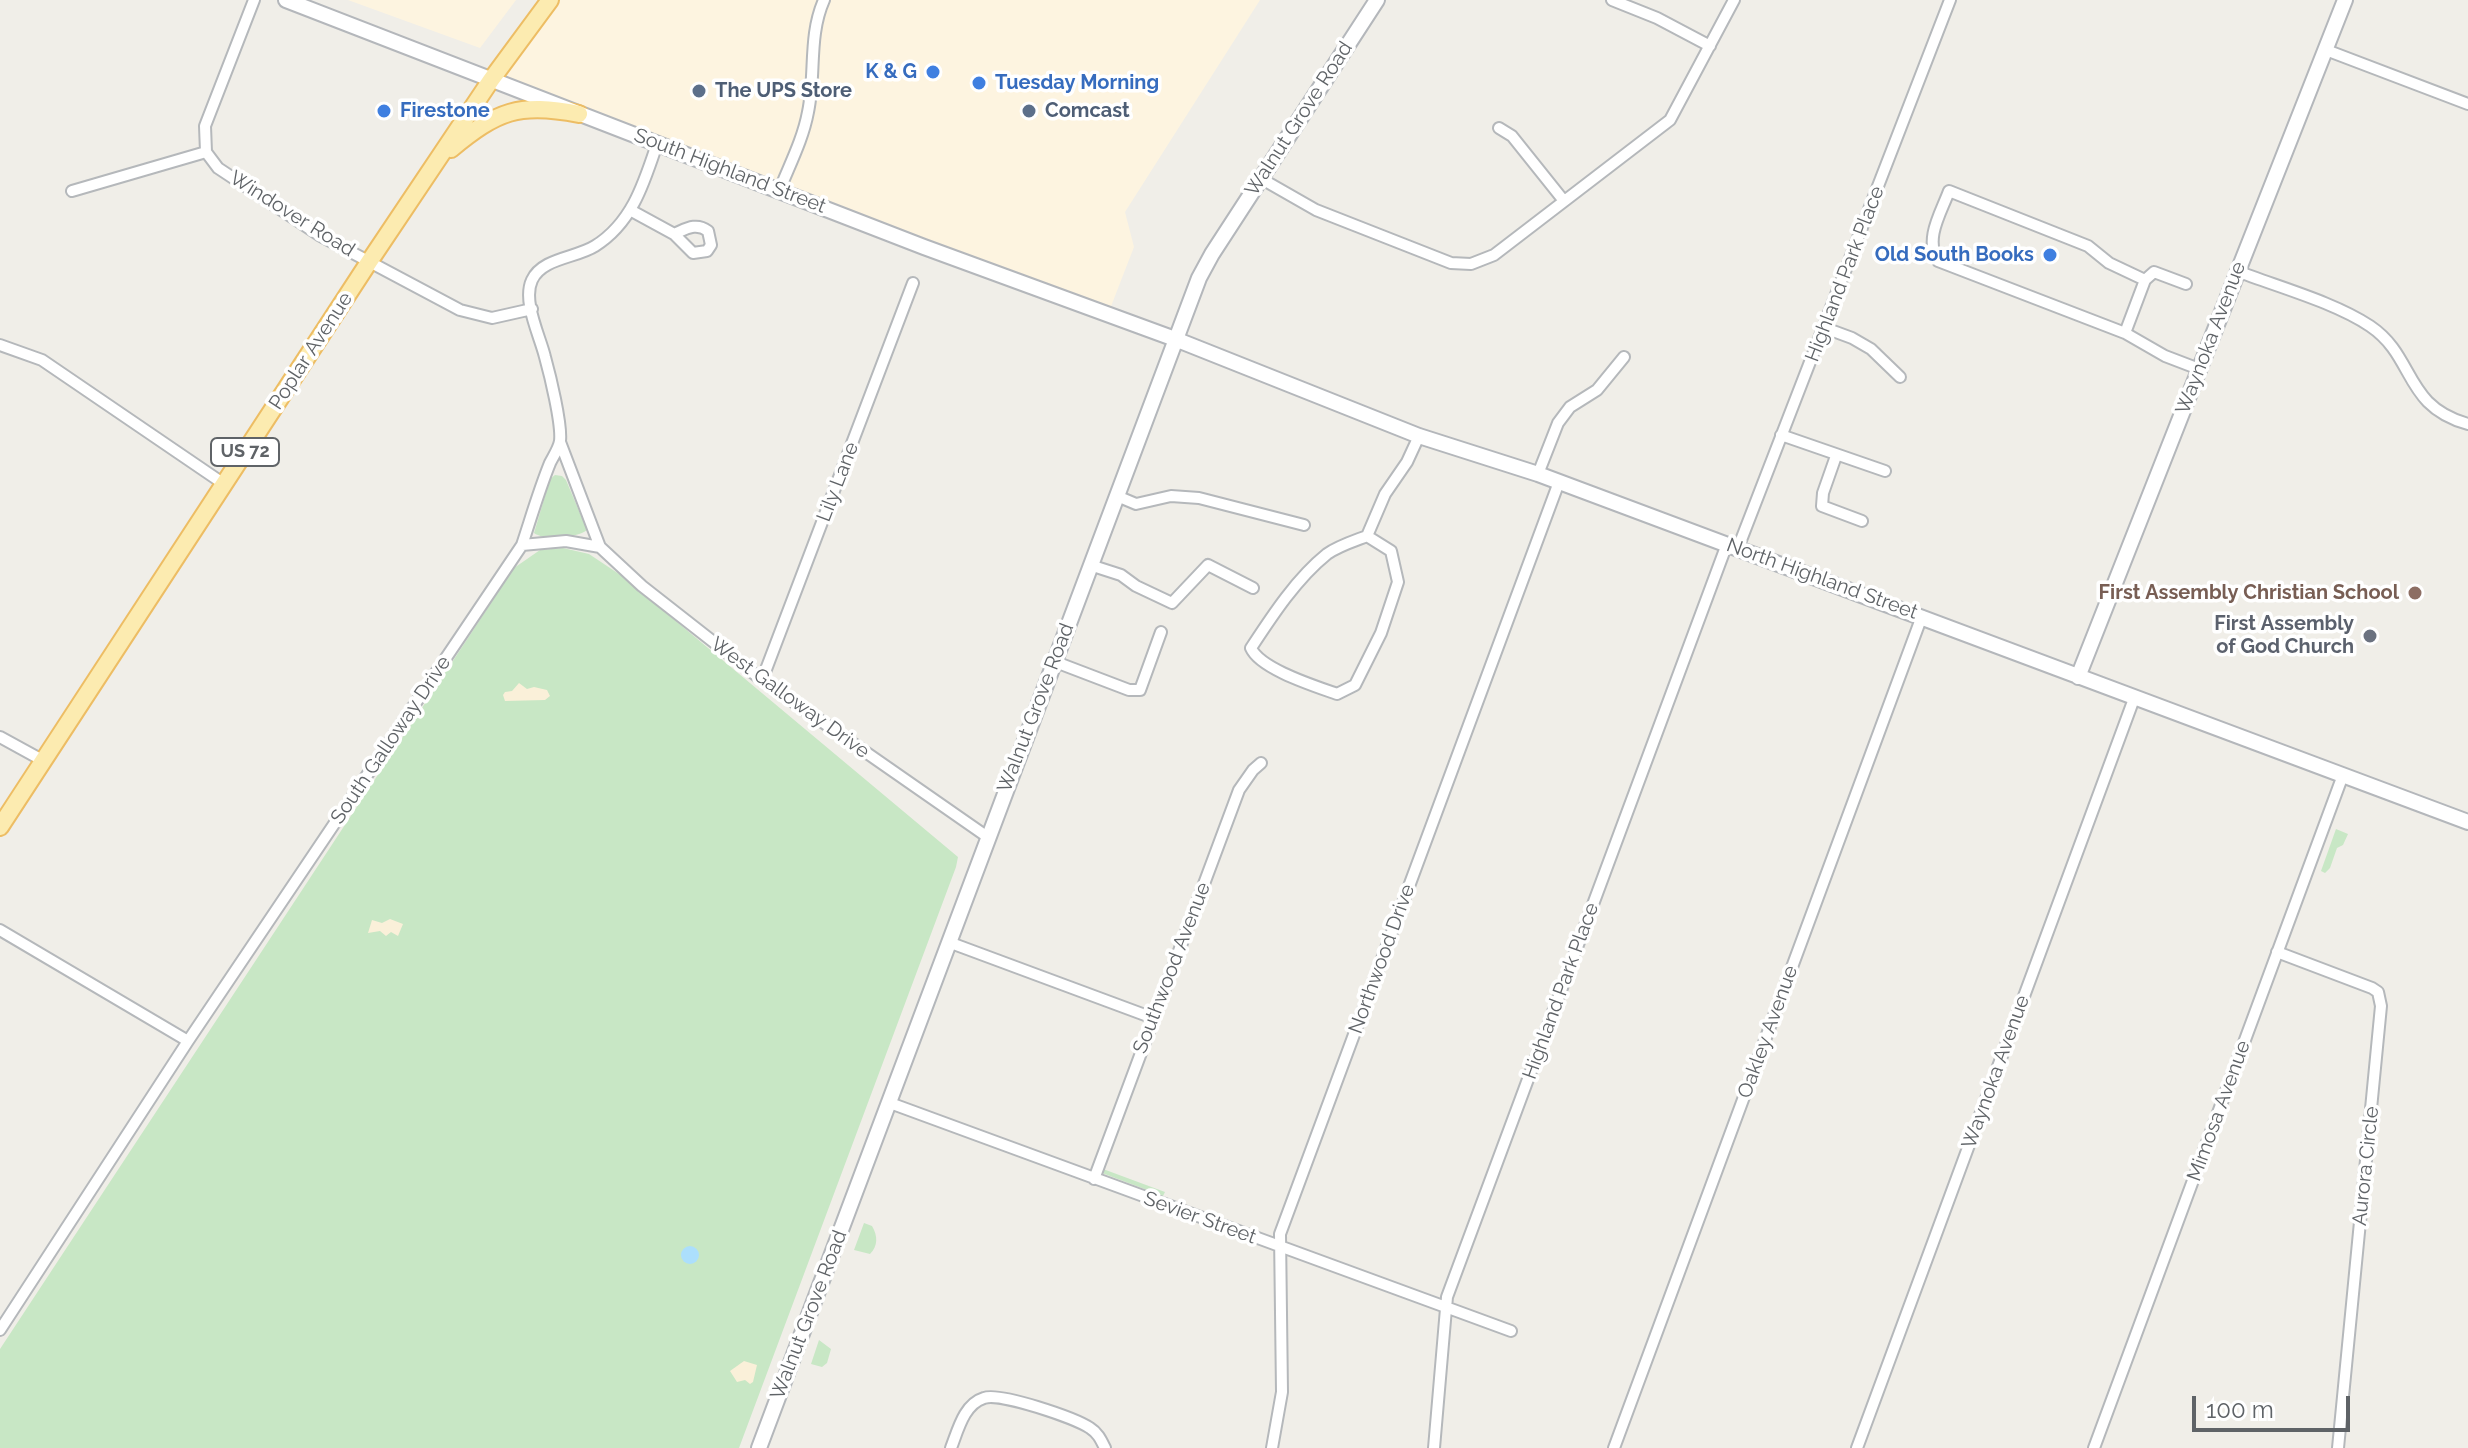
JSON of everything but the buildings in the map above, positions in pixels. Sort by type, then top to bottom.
[{"type":"main road","name":"South Highland Street","points":[[286,0],[924,247],[1175,339]]},
{"type":"main road","name":"Poplar Avenue","points":[[0,827],[369,262],[491,80],[550,0]]},
{"type":"main road","name":"Walnut Grove Road","points":[[759,1448],[951,943],[1053,661],[1204,268],[1377,0]]},
{"type":"main road","name":"Waynoka Avenue","points":[[2078,677],[2345,0]]},
{"type":"main road","points":[[438,160],[497,115],[533,109],[579,114]]},
{"type":"main road","name":"North Highland Street","points":[[1175,339],[1419,436],[1538,474],[2468,822]]},
{"type":"street","points":[[72,191],[206,152],[205,126],[254,0]]},
{"type":"street","points":[[780,189],[808,113],[813,36],[824,0]]},
{"type":"street","points":[[1612,0],[1657,18],[1710,46]]},
{"type":"street","points":[[1260,178],[1316,210],[1451,263],[1471,264],[1494,255],[1670,120],[1734,0]]},
{"type":"street","name":"Highland Park Place","points":[[1434,1448],[1445,1308],[1457,1269],[1732,546],[1825,328],[1950,0]]},
{"type":"street","points":[[2326,50],[2468,104]]},
{"type":"street","points":[[1499,128],[1512,136],[1564,201]]},
{"type":"street","points":[[560,442],[549,374],[529,288],[537,271],[596,245],[624,221],[657,144]]},
{"type":"street","name":"Windover Road","points":[[206,152],[218,168],[319,235],[460,310],[479,316],[503,317],[532,309]]},
{"type":"street","points":[[2145,280],[2109,263],[2088,246],[1949,191],[1932,237],[1932,249],[1938,261],[2125,333],[2165,356],[2199,369]]},
{"type":"street","points":[[630,210],[674,234]]},
{"type":"street","points":[[2237,271],[2350,315],[2372,327],[2395,350],[2409,378],[2430,406],[2450,419],[2468,424]]},
{"type":"street","points":[[2125,333],[2145,280],[2154,272],[2186,284]]},
{"type":"street","name":"Lily Lane","points":[[762,680],[913,283]]},
{"type":"street","points":[[1825,328],[1871,349],[1900,377]]},
{"type":"street","points":[[0,345],[42,360],[224,484]]},
{"type":"street","points":[[1538,474],[1558,423],[1570,407],[1597,390],[1624,357]]},
{"type":"street","points":[[1781,435],[1885,471]]},
{"type":"street","points":[[1367,536],[1391,551],[1398,582],[1381,633],[1355,685],[1337,694],[1255,658],[1251,648],[1287,596],[1311,569],[1329,552],[1367,536],[1385,494],[1407,462],[1419,436]]},
{"type":"street","name":"West Galloway Drive","points":[[560,442],[600,547],[642,586],[762,680],[989,838]]},
{"type":"street","name":"South Galloway Drive","points":[[0,1330],[188,1041],[522,545],[560,442]]},
{"type":"street","points":[[1836,456],[1823,493],[1822,506],[1862,521]]},
{"type":"street","name":"Northwood Drive","points":[[1272,1448],[1282,1392],[1280,1234],[1559,482]]},
{"type":"street","points":[[1117,496],[1136,504],[1171,496],[1199,498],[1304,525]]},
{"type":"street","points":[[522,545],[566,541],[600,547]]},
{"type":"street","points":[[1090,565],[1121,575],[1136,586],[1172,603],[1208,565],[1253,588]]},
{"type":"street","name":"Oakley Avenue","points":[[1614,1448],[1922,616]]},
{"type":"street","points":[[1053,661],[1129,690],[1140,690],[1161,632]]},
{"type":"street","name":"Waynoka Avenue","points":[[1857,1448],[2135,696]]},
{"type":"street","points":[[0,737],[42,760]]},
{"type":"street","name":"Southwood Avenue","points":[[1094,1179],[1239,790],[1261,763]]},
{"type":"street","name":"Mimosa Avenue","points":[[2094,1448],[2343,775]]},
{"type":"street","points":[[0,930],[188,1041]]},
{"type":"street","points":[[951,943],[1153,1018]]},
{"type":"street","name":"Aurora Circle","points":[[2277,952],[2372,988],[2378,992],[2381,1006],[2338,1448]]},
{"type":"street","name":"Sevier Street","points":[[890,1103],[1511,1331]]},
{"type":"street","points":[[951,1448],[970,1408],[985,1397],[993,1396],[1008,1398],[1084,1425],[1095,1432],[1104,1447]]},
{"type":"shaded area","points":[[348,0],[516,0],[480,48]]},
{"type":"shaded area","points":[[550,0],[1260,0],[1125,212],[1134,247],[1108,314],[491,80]]},
{"type":"green space","points":[[555,475],[566,480],[587,530],[582,533],[553,538],[534,533],[550,479]]},
{"type":"green space","points":[[563,548],[589,554],[622,576],[958,857],[739,1448],[0,1448],[0,1349],[514,568],[540,550]]},
{"type":"green space","points":[[2336,829],[2348,834],[2325,873],[2321,871]]},
{"type":"green space","points":[[1103,1169],[1165,1192],[1163,1196],[1102,1173]]},
{"type":"green space","points":[[864,1223],[872,1226],[876,1237],[875,1248],[870,1254],[854,1250]]},
{"type":"green space","points":[[819,1340],[831,1349],[827,1363],[822,1367],[811,1364]]},
{"type":"sand","points":[[519,683],[527,689],[547,690],[550,696],[545,700],[505,701],[505,692],[512,691]]},
{"type":"sand","points":[[390,919],[403,924],[398,936],[391,932],[386,936],[380,931],[368,933],[372,920],[382,923]]},
{"type":"sand","points":[[744,1361],[757,1365],[750,1384],[745,1380],[737,1382],[730,1371]]},
{"type":"water","points":[[686,1246],[694,1246],[699,1255],[697,1262],[686,1264],[681,1259],[681,1251]]},
{"type":"place","name":"K & G","points":[[933,72]]},
{"type":"place","name":"Tuesday Morning","points":[[979,83]]},
{"type":"place","name":"The UPS Store","points":[[699,91]]},
{"type":"place","name":"Firestone","points":[[384,111]]},
{"type":"place","name":"Comcast","points":[[1029,111]]},
{"type":"place","name":"Old South Books","points":[[2050,255]]},
{"type":"place","name":"First Assembly Christian School","points":[[2415,593]]},
{"type":"place","name":"First Assembly of God Church","points":[[2370,636]]}]
